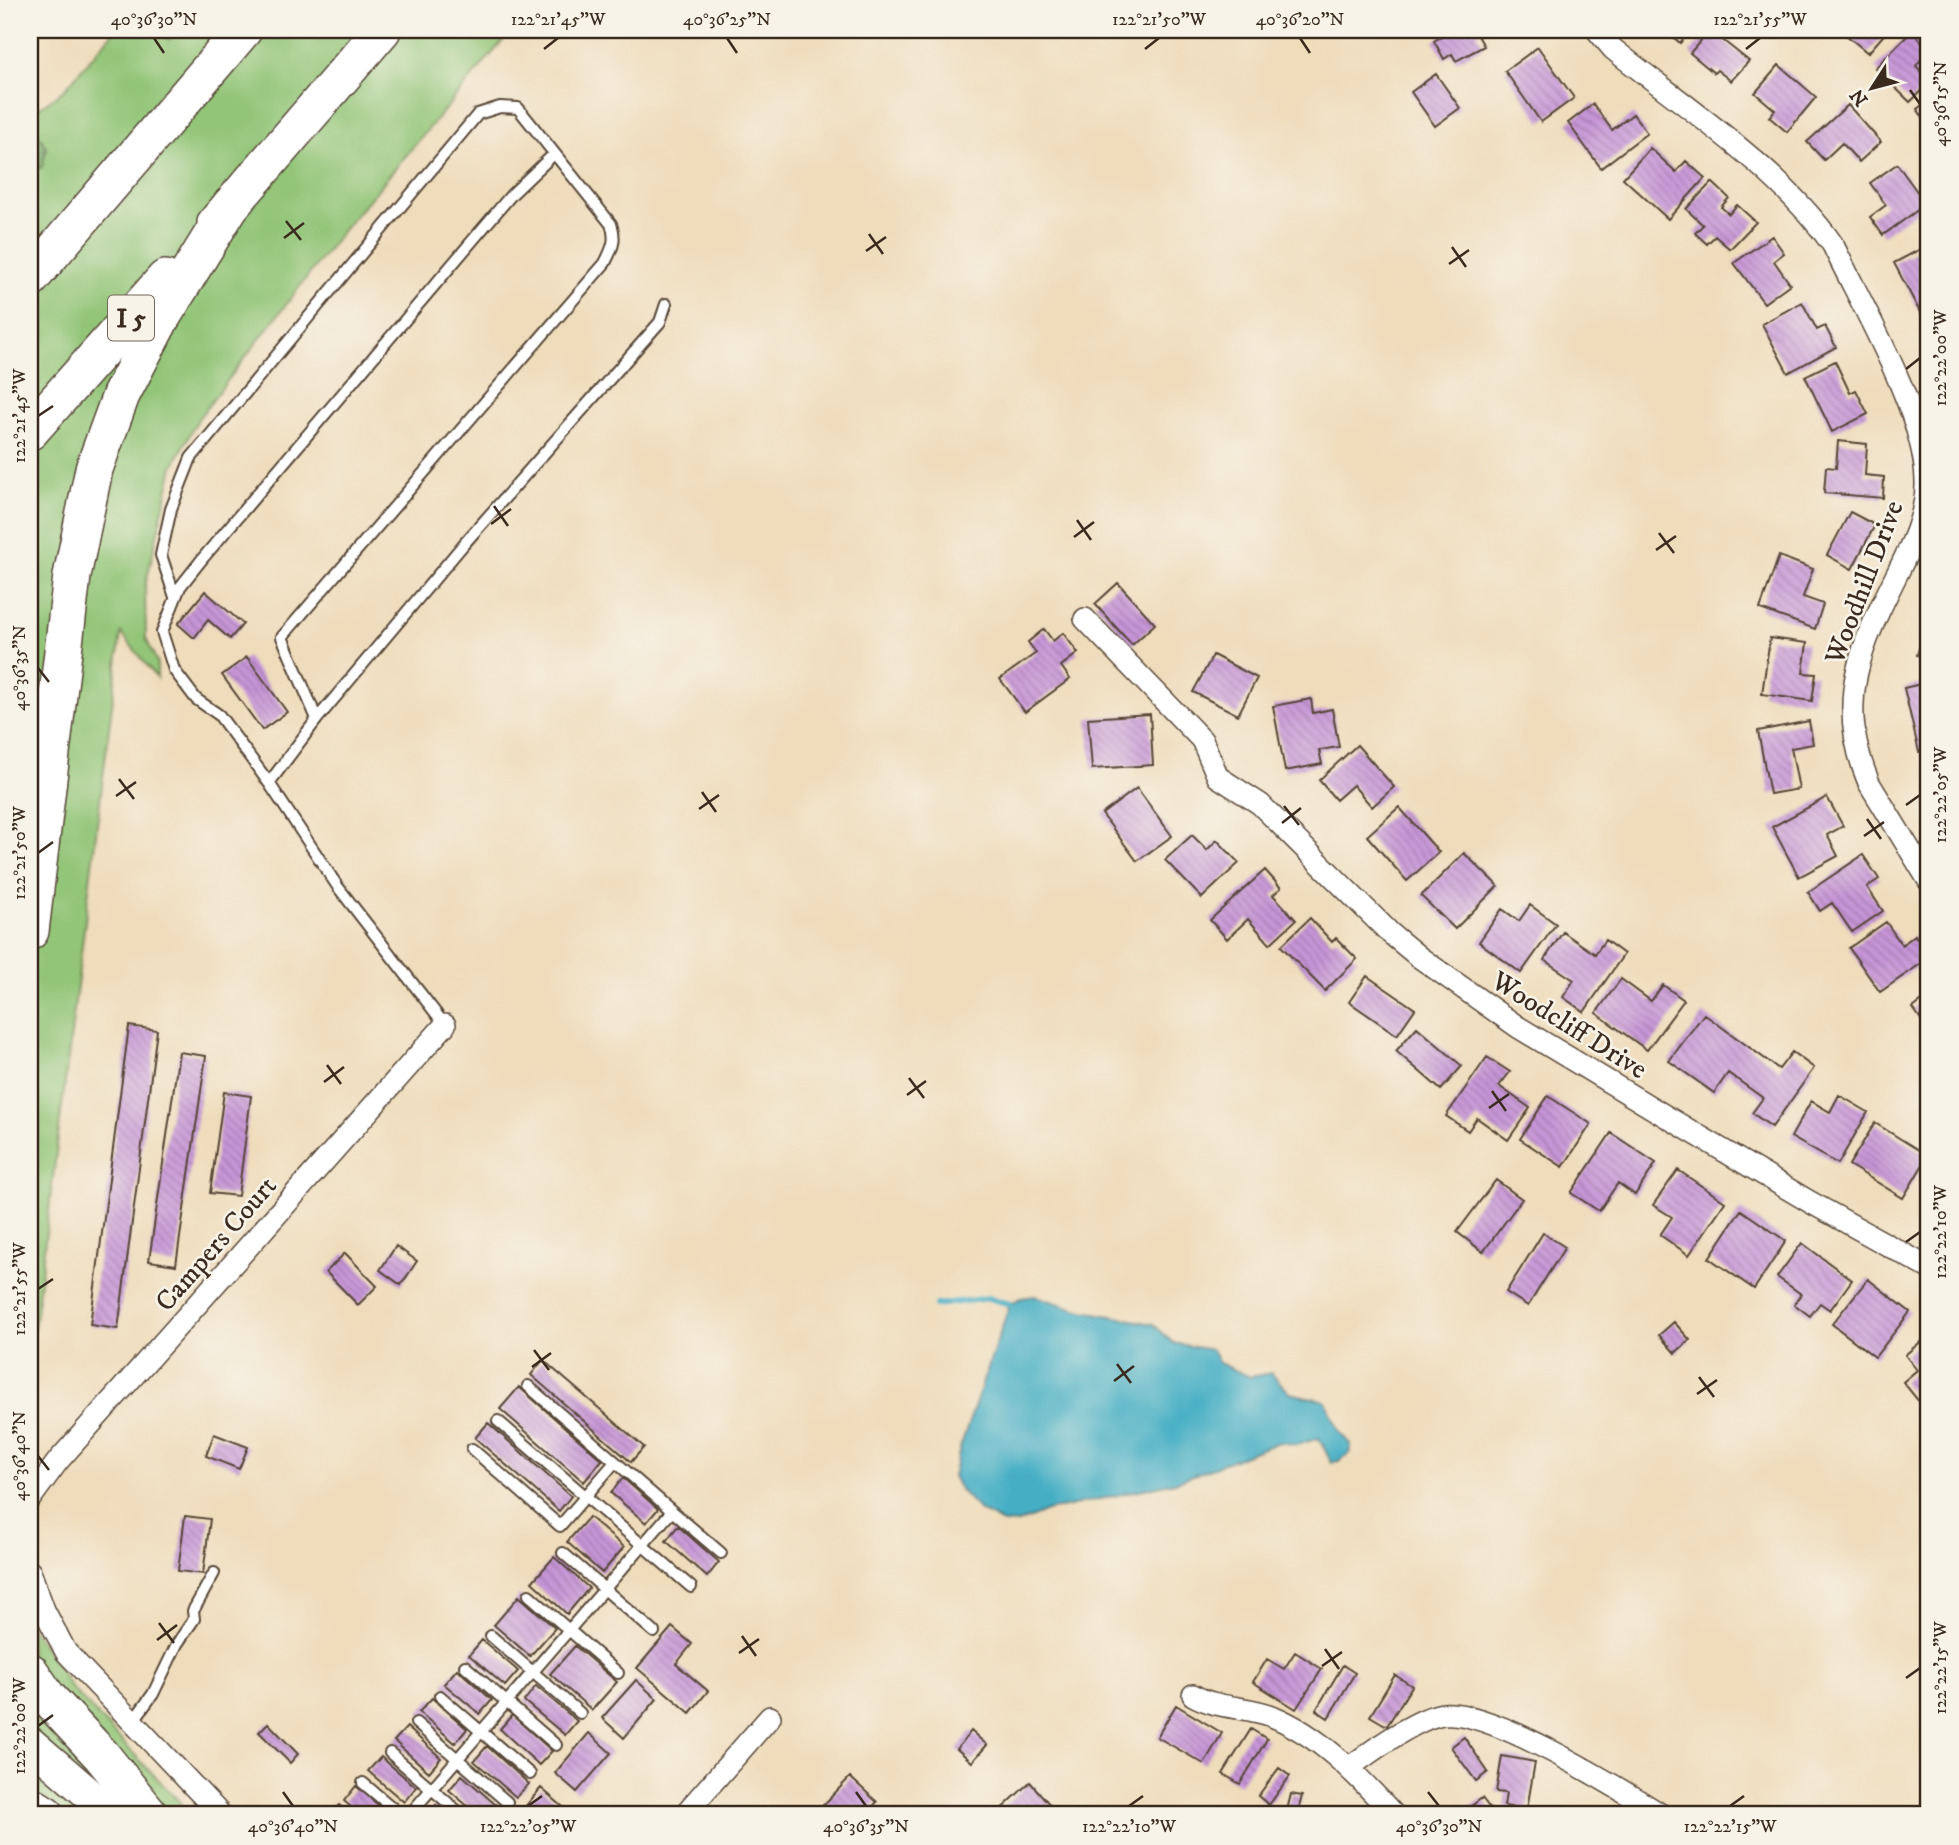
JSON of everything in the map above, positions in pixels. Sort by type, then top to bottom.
[{"type":"highway","points":[[30,279],[243,30]]},
{"type":"highway","name":"I 5","points":[[30,431],[382,30]]},
{"type":"highway","points":[[30,931],[72,576],[94,469],[121,395],[159,320],[231,205]]},
{"type":"highway","points":[[30,268],[71,231]]},
{"type":"highway","points":[[30,1672],[47,1697],[102,1756],[150,1815]]},
{"type":"highway","points":[[30,1803],[46,1815]]},
{"type":"main road","points":[[30,1743],[113,1815]]},
{"type":"street","name":"Woodhill Drive","points":[[1597,30],[1613,49],[1767,173],[1822,230],[1833,245],[1906,401],[1922,456],[1926,481],[1924,500],[1911,547],[1860,651],[1855,670],[1853,704],[1858,746],[1869,783],[1929,881]]},
{"type":"street","name":"Woodcliff Drive","points":[[1085,619],[1202,740],[1218,777],[1261,804],[1399,941],[1482,1002],[1757,1172],[1929,1268]]},
{"type":"street","name":"Campers Court","points":[[30,1499],[58,1461],[444,1025]]},
{"type":"street","points":[[30,1572],[44,1610],[66,1652],[131,1724],[221,1815]]},
{"type":"street","points":[[1193,1695],[1208,1704],[1242,1708],[1273,1716],[1350,1767],[1394,1815]]},
{"type":"street","points":[[1350,1767],[1433,1716],[1458,1715],[1481,1720],[1522,1738],[1602,1778],[1662,1815]]},
{"type":"street","points":[[684,1815],[770,1717]]},
{"type":"lane","points":[[175,597],[161,555],[171,509],[191,458],[478,114],[500,107],[518,108],[611,224],[616,236],[612,249],[605,263],[282,637],[317,719]]},
{"type":"lane","points":[[444,1025],[338,887],[269,783],[219,715],[196,699],[174,670],[162,632],[175,597],[211,548],[512,194],[554,154]]},
{"type":"lane","points":[[269,783],[317,719],[471,535],[660,322],[666,304]]},
{"type":"lane","points":[[528,1386],[721,1553]]},
{"type":"lane","points":[[498,1420],[691,1587]]},
{"type":"lane","points":[[472,1449],[560,1525],[615,1462]]},
{"type":"lane","points":[[410,1815],[672,1511]]},
{"type":"lane","points":[[563,1553],[654,1632]]},
{"type":"lane","points":[[131,1724],[153,1695],[177,1644],[194,1619],[194,1611],[214,1573]]},
{"type":"lane","points":[[529,1595],[618,1672]]},
{"type":"lane","points":[[491,1636],[580,1713]]},
{"type":"lane","points":[[464,1666],[556,1745]]},
{"type":"lane","points":[[440,1696],[530,1774]]},
{"type":"lane","points":[[416,1723],[507,1802]]},
{"type":"lane","points":[[390,1753],[462,1815]]},
{"type":"lane","points":[[363,1783],[401,1815]]},
{"type":"green space","points":[[115,30],[156,30],[169,40],[178,30],[512,30],[344,229],[198,419],[173,466],[145,587],[146,639],[157,662],[157,678],[121,633],[30,1362],[30,172],[42,167],[38,134],[30,133],[30,114],[63,91]]},
{"type":"green space","points":[[30,133],[38,134],[47,148],[42,167],[30,172]]},
{"type":"green space","points":[[30,1626],[73,1690],[192,1815],[30,1815]]},
{"type":"water","points":[[1035,1296],[1079,1310],[1153,1324],[1173,1343],[1212,1350],[1219,1363],[1250,1377],[1271,1373],[1290,1393],[1325,1401],[1339,1430],[1351,1444],[1350,1453],[1339,1461],[1331,1462],[1319,1438],[1297,1445],[1279,1442],[1175,1482],[1047,1511],[1016,1524],[1003,1523],[980,1511],[960,1490],[953,1476],[961,1445],[1010,1304],[1021,1298]]},
{"type":"building","points":[[1437,30],[1483,30],[1477,34],[1484,46],[1456,61],[1452,54],[1444,59],[1434,41],[1441,37]]},
{"type":"building","points":[[1665,30],[1691,30],[1680,43]]},
{"type":"building","points":[[1710,30],[1749,61],[1731,81],[1717,70],[1714,73],[1690,53]]},
{"type":"building","points":[[1840,30],[1888,30],[1868,53]]},
{"type":"building","points":[[1912,31],[1929,49],[1916,66],[1929,79],[1929,84],[1910,102],[1875,68]]},
{"type":"building","points":[[1538,47],[1574,98],[1541,122],[1505,71]]},
{"type":"building","points":[[1779,65],[1816,97],[1787,132],[1769,117],[1775,110],[1755,93]]},
{"type":"building","points":[[1436,74],[1460,108],[1435,126],[1411,92]]},
{"type":"building","points":[[1929,100],[1929,126],[1917,109]]},
{"type":"building","points":[[1593,104],[1612,130],[1633,114],[1647,133],[1601,168],[1568,123]]},
{"type":"building","points":[[1848,105],[1881,142],[1859,162],[1842,143],[1824,160],[1807,142]]},
{"type":"building","points":[[1650,148],[1676,172],[1686,161],[1705,178],[1668,219],[1623,178]]},
{"type":"building","points":[[1897,164],[1926,204],[1883,235],[1870,217],[1886,205],[1870,183]]},
{"type":"building","points":[[1712,182],[1729,198],[1721,207],[1729,214],[1737,205],[1756,222],[1730,249],[1715,236],[1707,244],[1695,233],[1703,225],[1686,209]]},
{"type":"building","points":[[1772,236],[1784,253],[1774,261],[1790,284],[1764,303],[1734,263]]},
{"type":"building","points":[[1926,246],[1929,252],[1929,312],[1922,316],[1894,263]]},
{"type":"building","points":[[1802,302],[1817,330],[1825,326],[1836,347],[1788,373],[1762,324]]},
{"type":"building","points":[[1835,361],[1850,393],[1856,390],[1868,414],[1832,432],[1805,376]]},
{"type":"building","points":[[1838,441],[1867,444],[1865,475],[1884,477],[1883,498],[1824,493],[1826,467],[1836,468]]},
{"type":"building","points":[[1850,512],[1875,525],[1852,569],[1827,555]]},
{"type":"building","points":[[1779,556],[1813,569],[1803,597],[1823,604],[1815,629],[1760,609]]},
{"type":"building","points":[[1118,583],[1155,624],[1132,645],[1095,604]]},
{"type":"building","points":[[205,591],[243,624],[230,639],[208,620],[194,638],[178,624]]},
{"type":"building","points":[[1044,629],[1053,641],[1063,633],[1078,653],[1061,666],[1070,679],[1025,712],[1000,679],[1036,653],[1028,642]]},
{"type":"building","points":[[1924,632],[1929,633],[1929,658],[1917,655]]},
{"type":"building","points":[[1770,638],[1807,643],[1803,673],[1816,674],[1812,701],[1762,694]]},
{"type":"building","points":[[1213,655],[1257,678],[1238,715],[1193,692]]},
{"type":"building","points":[[247,657],[287,712],[262,730],[222,675]]},
{"type":"building","points":[[1929,682],[1929,749],[1919,752],[1904,688]]},
{"type":"building","points":[[1311,699],[1313,713],[1332,709],[1339,747],[1319,750],[1322,764],[1285,771],[1273,706]]},
{"type":"building","points":[[1150,714],[1153,765],[1092,769],[1088,718]]},
{"type":"building","points":[[1809,721],[1813,744],[1791,748],[1799,789],[1770,794],[1758,731]]},
{"type":"building","points":[[1357,745],[1394,787],[1372,807],[1353,785],[1336,800],[1319,780]]},
{"type":"building","points":[[1137,788],[1172,836],[1137,861],[1102,814]]},
{"type":"building","points":[[1827,797],[1843,826],[1827,835],[1838,856],[1799,877],[1772,827]]},
{"type":"building","points":[[1399,807],[1439,852],[1407,881],[1367,836]]},
{"type":"building","points":[[1192,835],[1207,850],[1217,840],[1239,863],[1202,898],[1165,860]]},
{"type":"building","points":[[1464,853],[1498,886],[1455,929],[1421,896]]},
{"type":"building","points":[[1863,855],[1879,879],[1867,887],[1883,911],[1852,932],[1832,903],[1820,911],[1808,892]]},
{"type":"building","points":[[1265,870],[1281,888],[1273,895],[1296,920],[1270,944],[1248,919],[1227,939],[1210,920]]},
{"type":"building","points":[[1530,905],[1556,924],[1521,973],[1479,942],[1502,909],[1519,921]]},
{"type":"building","points":[[1310,918],[1332,942],[1336,938],[1357,959],[1325,991],[1281,946]]},
{"type":"building","points":[[1886,922],[1902,945],[1915,935],[1929,958],[1880,992],[1849,948]]},
{"type":"building","points":[[1563,932],[1595,954],[1605,940],[1624,954],[1584,1012],[1563,997],[1574,980],[1544,960]]},
{"type":"building","points":[[1367,976],[1415,1009],[1397,1035],[1349,1002]]},
{"type":"building","points":[[1621,979],[1651,1001],[1663,985],[1684,1000],[1647,1050],[1596,1013]]},
{"type":"building","points":[[1929,996],[1929,1031],[1913,1008]]},
{"type":"building","points":[[1704,1014],[1779,1069],[1792,1052],[1814,1068],[1772,1127],[1752,1113],[1763,1098],[1728,1073],[1714,1093],[1669,1061]]},
{"type":"building","points":[[129,1026],[157,1030],[118,1329],[90,1325]]},
{"type":"building","points":[[1417,1027],[1462,1066],[1441,1090],[1396,1051]]},
{"type":"building","points":[[179,1052],[206,1056],[176,1265],[149,1261]]},
{"type":"building","points":[[1487,1057],[1510,1072],[1499,1086],[1530,1108],[1508,1140],[1477,1118],[1468,1131],[1446,1116]]},
{"type":"building","points":[[224,1092],[251,1096],[238,1196],[210,1193]]},
{"type":"building","points":[[1839,1095],[1868,1112],[1838,1164],[1791,1137],[1811,1101],[1830,1112]]},
{"type":"building","points":[[1548,1096],[1591,1124],[1563,1167],[1520,1139]]},
{"type":"building","points":[[1875,1123],[1928,1156],[1903,1198],[1849,1165]]},
{"type":"building","points":[[1611,1133],[1656,1163],[1635,1195],[1618,1183],[1599,1211],[1571,1193]]},
{"type":"building","points":[[1678,1170],[1725,1202],[1689,1255],[1660,1235],[1672,1217],[1653,1205]]},
{"type":"building","points":[[1496,1180],[1522,1199],[1483,1252],[1457,1232]]},
{"type":"building","points":[[1741,1210],[1786,1241],[1754,1289],[1709,1258]]},
{"type":"building","points":[[1543,1233],[1565,1247],[1528,1306],[1506,1292]]},
{"type":"building","points":[[1802,1243],[1852,1280],[1830,1310],[1820,1303],[1810,1316],[1794,1304],[1801,1294],[1777,1277]]},
{"type":"building","points":[[396,1246],[417,1261],[401,1285],[380,1270]]},
{"type":"building","points":[[345,1253],[377,1286],[358,1305],[326,1272]]},
{"type":"building","points":[[1868,1279],[1910,1312],[1875,1357],[1832,1324]]},
{"type":"building","points":[[1674,1322],[1690,1340],[1675,1353],[1659,1335]]},
{"type":"building","points":[[1929,1335],[1929,1404],[1924,1408],[1903,1382],[1917,1370],[1905,1355]]},
{"type":"building","points":[[543,1360],[644,1447],[631,1462],[531,1375]]},
{"type":"building","points":[[519,1387],[602,1460],[584,1482],[500,1409]]},
{"type":"building","points":[[488,1423],[571,1496],[559,1511],[475,1438]]},
{"type":"building","points":[[214,1434],[248,1447],[239,1469],[206,1456]]},
{"type":"building","points":[[623,1478],[658,1509],[646,1523],[611,1493]]},
{"type":"building","points":[[185,1516],[210,1519],[203,1574],[178,1571]]},
{"type":"building","points":[[589,1517],[624,1547],[602,1573],[567,1542]]},
{"type":"building","points":[[678,1526],[719,1562],[707,1577],[666,1541]]},
{"type":"building","points":[[554,1557],[589,1588],[567,1614],[532,1582]]},
{"type":"building","points":[[519,1596],[555,1628],[530,1656],[494,1625]]},
{"type":"building","points":[[672,1627],[692,1644],[676,1664],[708,1691],[690,1713],[637,1668]]},
{"type":"building","points":[[482,1640],[518,1671],[505,1686],[469,1655]]},
{"type":"building","points":[[575,1646],[617,1682],[592,1710],[550,1674]]},
{"type":"building","points":[[1295,1652],[1322,1669],[1296,1709],[1253,1682],[1267,1659],[1284,1669]]},
{"type":"building","points":[[1343,1665],[1355,1673],[1328,1718],[1316,1710]]},
{"type":"building","points":[[457,1669],[492,1700],[480,1714],[444,1684]]},
{"type":"building","points":[[1395,1675],[1412,1686],[1387,1726],[1370,1716]]},
{"type":"building","points":[[636,1680],[657,1699],[624,1738],[602,1718]]},
{"type":"building","points":[[536,1686],[577,1721],[565,1735],[524,1701]]},
{"type":"building","points":[[432,1698],[467,1729],[455,1743],[419,1712]]},
{"type":"building","points":[[1176,1705],[1222,1733],[1204,1764],[1157,1737]]},
{"type":"building","points":[[512,1715],[552,1751],[539,1765],[500,1729]]},
{"type":"building","points":[[268,1723],[298,1754],[290,1763],[259,1732]]},
{"type":"building","points":[[407,1727],[441,1758],[429,1772],[394,1741]]},
{"type":"building","points":[[1251,1729],[1267,1739],[1240,1784],[1223,1774]]},
{"type":"building","points":[[971,1731],[987,1745],[972,1762],[957,1749]]},
{"type":"building","points":[[589,1733],[611,1753],[577,1792],[555,1773]]},
{"type":"building","points":[[1464,1737],[1488,1772],[1476,1781],[1451,1747]]},
{"type":"building","points":[[487,1746],[529,1784],[516,1797],[474,1761]]},
{"type":"building","points":[[1502,1756],[1535,1762],[1527,1809],[1504,1806],[1506,1793],[1496,1792]]},
{"type":"building","points":[[381,1757],[416,1787],[404,1802],[368,1771]]},
{"type":"building","points":[[1279,1768],[1290,1776],[1269,1805],[1258,1796]]},
{"type":"building","points":[[462,1775],[504,1812],[501,1815],[478,1815],[449,1790]]},
{"type":"building","points":[[850,1777],[877,1802],[865,1815],[814,1815]]},
{"type":"building","points":[[1030,1782],[1059,1815],[995,1815]]},
{"type":"building","points":[[356,1786],[390,1815],[360,1815],[344,1801]]},
{"type":"building","points":[[541,1788],[563,1807],[557,1815],[518,1815]]},
{"type":"building","points":[[1291,1794],[1302,1796],[1297,1815],[1286,1814]]},
{"type":"building","points":[[1482,1798],[1491,1810],[1484,1815],[1459,1815]]},
{"type":"building","points":[[339,1805],[351,1815],[330,1815]]},
{"type":"building","points":[[436,1805],[448,1815],[428,1815]]},
{"type":"waterway","points":[[936,1305],[989,1298],[1010,1304]]}]
